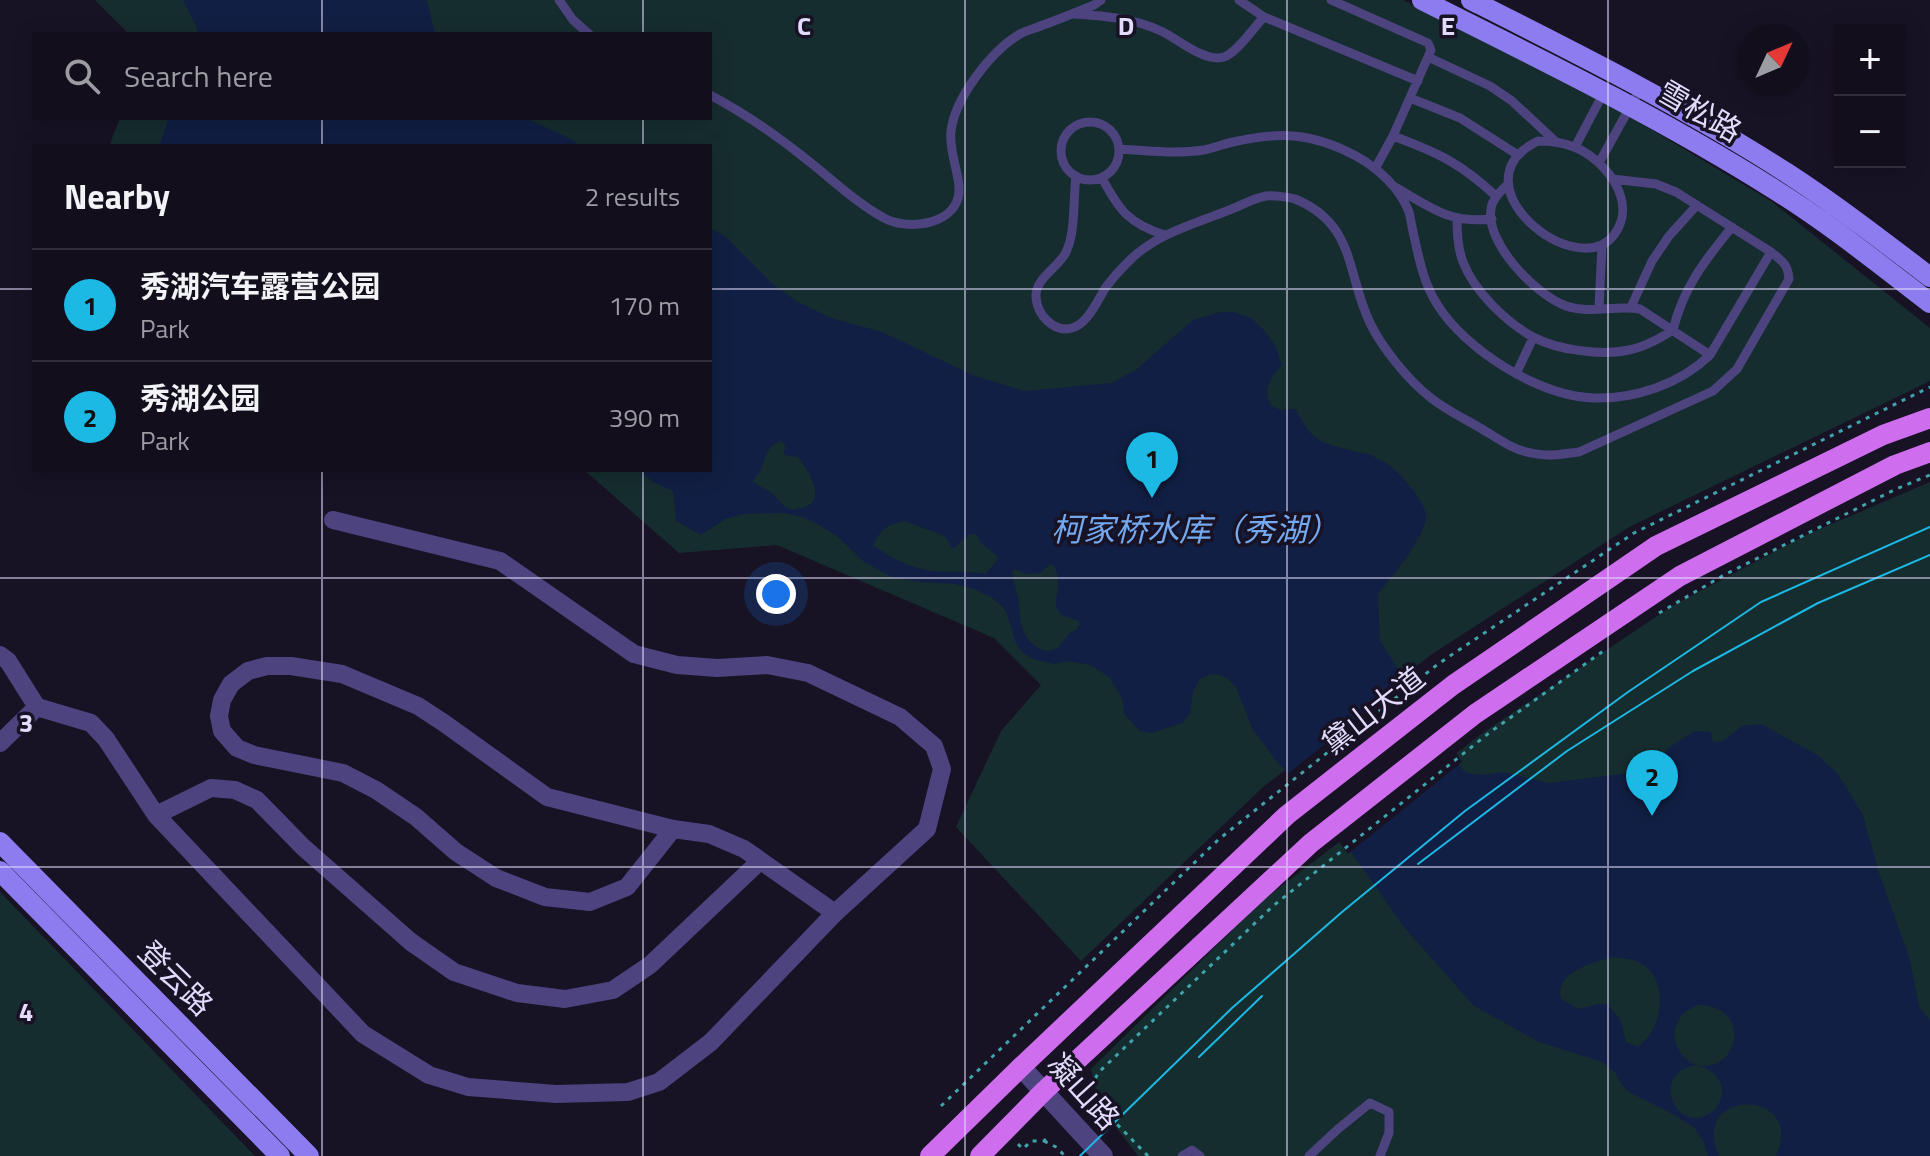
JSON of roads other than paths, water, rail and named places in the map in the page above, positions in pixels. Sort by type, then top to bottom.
[{"type":"main road","name":"雪松路","points":[[1422,0],[1604,91],[1773,188],[1847,239],[1930,303]]},
{"type":"main road","name":"雪松路","points":[[1471,0],[1614,72],[1785,172],[1859,222],[1930,277]]},
{"type":"main road","name":"黛山大道","points":[[930,1156],[1287,815],[1453,685],[1656,546],[1883,435],[1930,418]]},
{"type":"main road","points":[[980,1156],[1044,1091],[1311,843],[1475,714],[1680,576],[1895,465],[1930,452]]},
{"type":"main road","name":"登云路","points":[[0,842],[309,1156]]},
{"type":"main road","name":"登云路","points":[[0,871],[280,1156]]},
{"type":"street","points":[[0,655],[8,661],[37,707],[91,723],[106,739],[156,815],[363,1034],[429,1075],[468,1087],[556,1094],[628,1092],[659,1082],[711,1042],[835,913],[927,829],[942,769],[934,746],[900,717],[808,673],[767,665],[717,668],[677,665],[634,654],[500,561],[333,520]]},
{"type":"street","points":[[673,829],[627,887],[590,902],[545,897],[496,878],[456,852],[416,817],[376,790],[343,773],[254,755],[237,748],[222,731],[219,716],[222,700],[231,684],[248,671],[267,666],[291,666],[342,674],[418,706],[547,797],[673,829],[709,834],[744,849],[835,913]]},
{"type":"street","points":[[0,743],[37,707]]},
{"type":"street","points":[[156,815],[211,788],[235,790],[257,800],[303,847],[411,942],[454,972],[517,993],[565,999],[613,990],[650,965],[760,861]]},
{"type":"street","name":"凝山路","points":[[1021,1067],[1103,1156]]},
{"type":"lane","points":[[559,0],[573,20],[587,32]]},
{"type":"lane","points":[[712,96],[761,125],[888,221],[931,223],[948,213],[958,198],[950,133],[956,109],[991,58],[1020,34],[1101,0]]},
{"type":"lane","points":[[1239,0],[1264,17],[1418,81]]},
{"type":"lane","points":[[1331,0],[1428,43],[1431,50],[1376,167]]},
{"type":"lane","points":[[1072,14],[1131,20],[1161,31],[1211,57],[1224,57],[1234,51],[1264,17]]},
{"type":"lane","points":[[1428,57],[1478,80],[1512,101],[1555,141]]},
{"type":"lane","points":[[1575,147],[1614,72]]},
{"type":"lane","points":[[1599,163],[1641,87]]},
{"type":"lane","points":[[1410,98],[1460,118],[1518,155]]},
{"type":"lane","points":[[1086,123],[1096,123],[1112,132],[1119,149],[1115,166],[1102,178],[1093,180],[1076,176],[1068,170],[1061,151],[1068,133],[1086,123]]},
{"type":"lane","points":[[1119,149],[1177,153],[1206,150],[1267,136],[1301,135],[1329,143],[1376,167],[1394,187],[1408,211],[1421,269],[1437,305],[1464,337],[1516,374],[1553,391],[1593,398],[1655,389],[1696,368],[1710,355],[1771,252]]},
{"type":"lane","points":[[1393,136],[1453,161],[1496,196]]},
{"type":"lane","points":[[1538,141],[1555,141],[1575,147],[1591,156],[1612,179],[1620,192],[1623,208],[1614,236],[1602,245],[1589,248],[1572,247],[1554,240],[1535,227],[1509,193],[1507,178],[1523,148],[1538,141]]},
{"type":"lane","points":[[1076,176],[1067,251],[1056,267],[1041,280],[1035,295],[1046,320],[1060,329],[1074,328],[1085,319],[1127,263],[1143,248],[1165,235],[1267,196],[1293,198],[1324,215],[1340,234],[1370,323],[1408,375],[1431,398],[1509,445],[1532,454],[1579,452],[1713,391],[1737,369],[1789,279],[1788,269],[1771,252],[1676,192],[1656,184],[1612,179]]},
{"type":"lane","points":[[1102,178],[1121,210],[1146,229],[1165,235]]},
{"type":"lane","points":[[1508,184],[1496,196],[1491,209],[1492,219],[1499,243],[1532,285],[1565,305],[1584,310],[1640,309],[1710,355]]},
{"type":"lane","points":[[1394,187],[1457,220],[1492,219]]},
{"type":"lane","points":[[1631,307],[1652,261],[1669,236],[1697,205]]},
{"type":"lane","points":[[1457,220],[1457,237],[1463,262],[1479,289],[1501,314],[1533,338],[1563,348],[1597,352],[1626,351],[1650,344],[1673,330],[1678,308],[1689,287],[1706,259],[1732,227]]},
{"type":"lane","points":[[1599,308],[1602,245]]},
{"type":"lane","points":[[1516,374],[1533,338]]},
{"type":"lane","points":[[1309,1156],[1370,1103],[1389,1112],[1389,1133],[1380,1156]]},
{"type":"lane","points":[[1182,1156],[1192,1150],[1200,1156]]},
{"type":"water","points":[[183,0],[427,0],[435,32],[198,32]]},
{"type":"water","points":[[168,120],[529,120],[578,144],[160,144]]},
{"type":"water","name":"柯家桥水库（秀湖）","points":[[712,229],[725,236],[773,284],[796,301],[831,318],[882,332],[975,376],[1025,391],[1112,383],[1137,369],[1193,320],[1220,312],[1233,312],[1251,318],[1276,347],[1282,366],[1269,384],[1271,406],[1281,410],[1296,409],[1308,429],[1320,440],[1385,462],[1405,480],[1422,503],[1426,516],[1421,534],[1378,594],[1380,641],[1466,773],[1485,775],[1503,772],[1549,783],[1622,774],[1661,759],[1669,747],[1695,731],[1711,732],[1713,742],[1723,741],[1742,726],[1761,724],[1816,754],[1838,774],[1863,815],[1879,873],[1910,960],[1919,1007],[1930,1020],[1930,1156],[1776,1156],[1781,1134],[1776,1118],[1763,1108],[1748,1105],[1732,1108],[1719,1117],[1714,1133],[1719,1156],[1708,1156],[1695,1128],[1629,1092],[1616,1073],[1602,1062],[1539,1042],[1474,1006],[1404,927],[1322,811],[1275,759],[1252,728],[1236,687],[1227,678],[1211,674],[1200,679],[1193,692],[1190,714],[1182,723],[1152,733],[1140,731],[1124,714],[1122,698],[1110,678],[1091,665],[1068,661],[1054,664],[1033,659],[1022,652],[1015,641],[1007,614],[991,597],[955,584],[892,577],[864,562],[837,536],[817,524],[784,513],[744,514],[725,519],[701,535],[676,521],[673,491],[653,482],[641,472],[712,472]],"holes":[[[781,441],[785,445],[784,455],[798,457],[814,486],[814,500],[794,510],[753,481],[769,449]],[[905,521],[942,535],[951,548],[970,534],[976,534],[998,560],[985,574],[933,571],[909,565],[873,545],[882,531]],[[1053,565],[1058,583],[1056,606],[1059,612],[1078,620],[1080,624],[1052,650],[1036,646],[1025,635],[1012,571],[1041,573]],[[1615,957],[1640,963],[1654,976],[1658,985],[1658,1015],[1650,1035],[1638,1047],[1626,1042],[1620,1019],[1607,1004],[1579,1009],[1561,999],[1560,990],[1570,975],[1587,965]],[[1698,1005],[1725,1013],[1734,1031],[1732,1048],[1727,1056],[1709,1066],[1697,1065],[1686,1059],[1678,1049],[1675,1037],[1676,1025],[1684,1014]],[[1697,1065],[1718,1078],[1722,1088],[1718,1105],[1707,1115],[1695,1118],[1685,1115],[1672,1099],[1674,1078],[1683,1070]]]},
{"type":"tram line","points":[[1080,1156],[1232,1008],[1465,811],[1628,692],[1761,602],[1930,527]]},
{"type":"tram line","points":[[1418,864],[1567,751],[1693,671],[1818,603],[1930,555]]},
{"type":"tram line","points":[[1199,1057],[1262,996]]},
{"type":"place","name":"秀湖汽车露营公园","points":[[1152,498]]},
{"type":"place","name":"秀湖公园","points":[[1652,816]]}]
